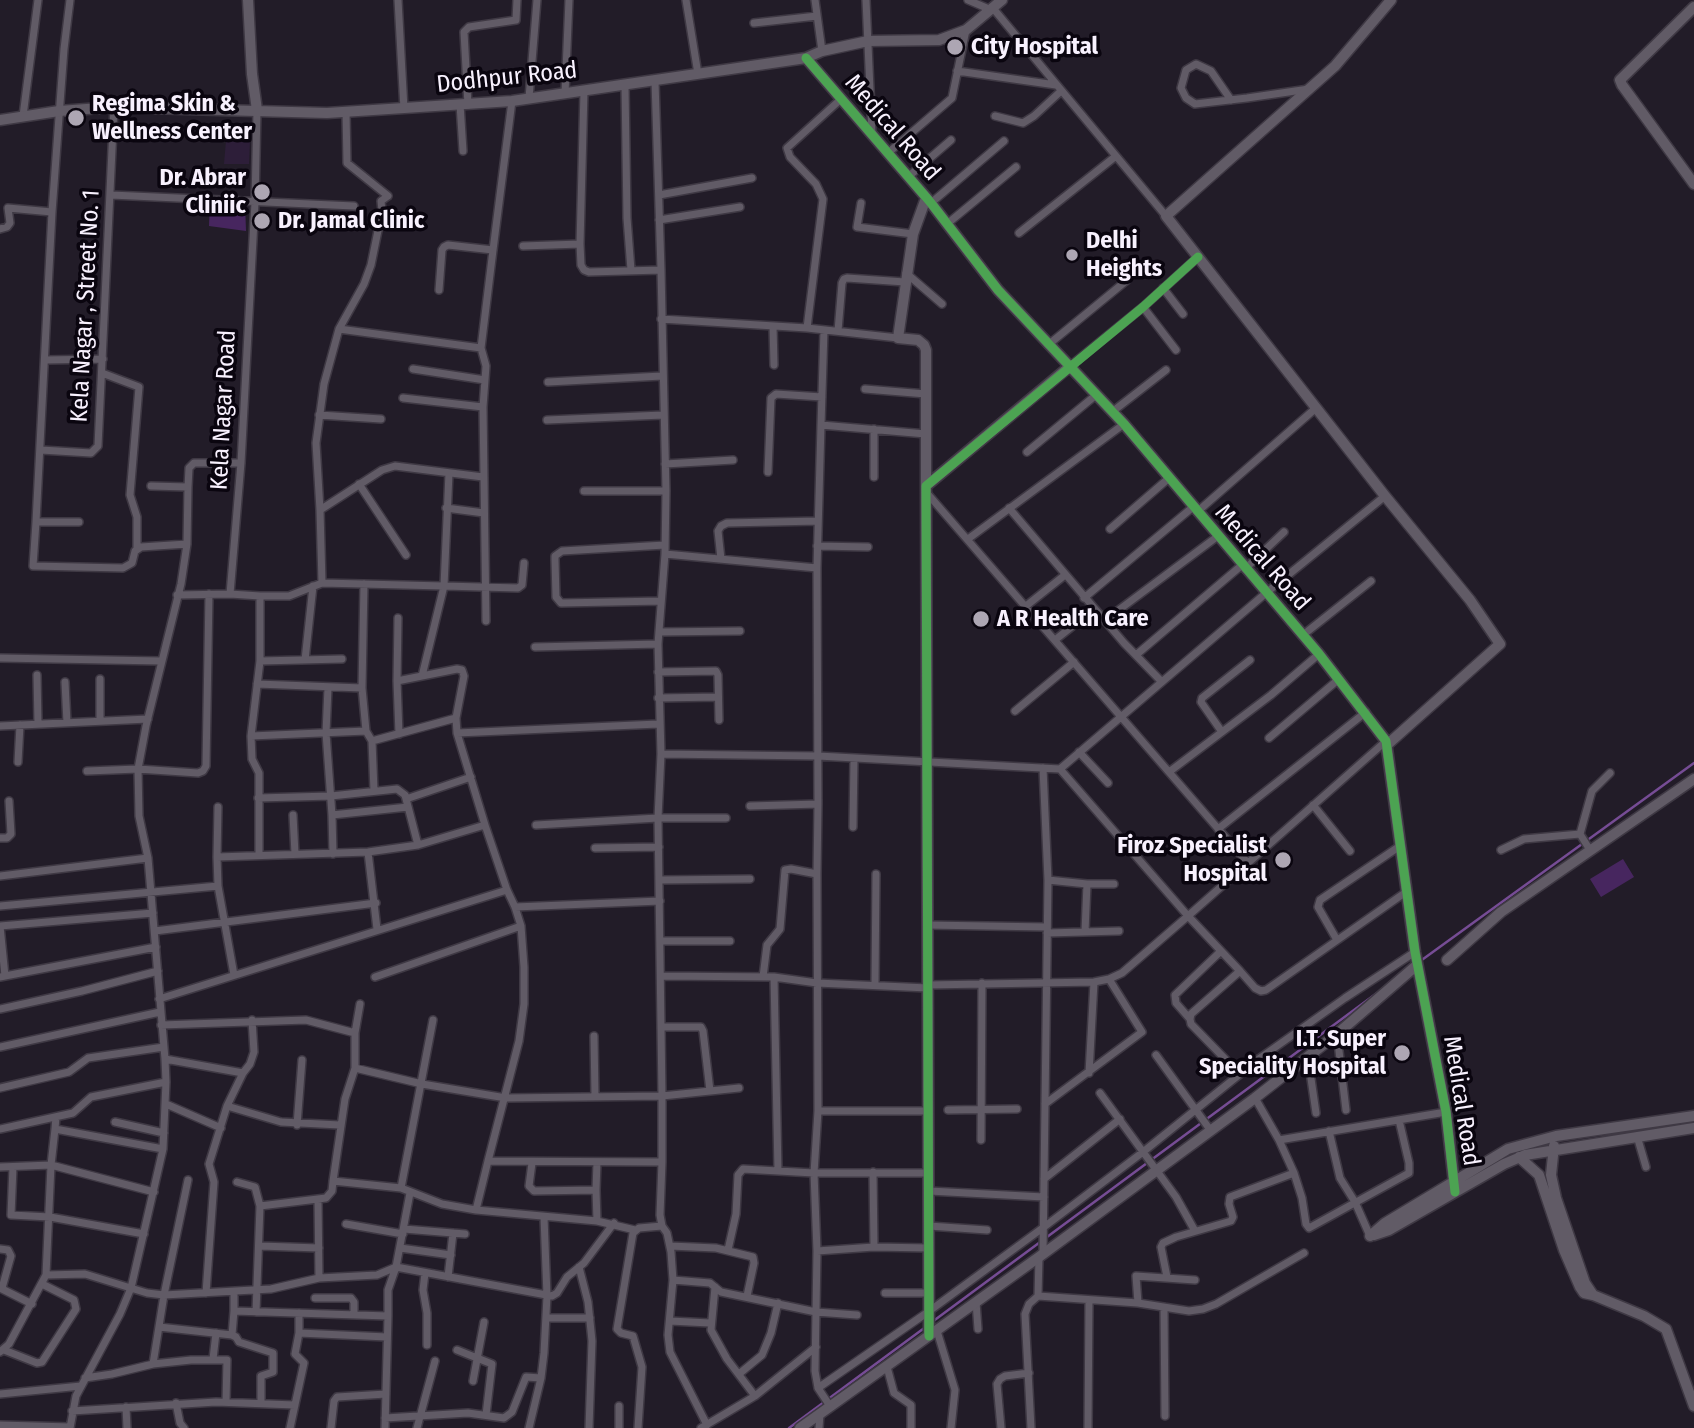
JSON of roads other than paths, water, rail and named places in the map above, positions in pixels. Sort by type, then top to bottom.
[{"type":"street","points":[[23,116],[38,0]]},
{"type":"street","points":[[70,0],[52,212],[33,566],[123,568],[132,564],[137,549],[137,517],[130,495],[139,387],[102,373]]},
{"type":"street","points":[[248,0],[257,110]]},
{"type":"street","points":[[398,0],[404,109]]},
{"type":"street","points":[[463,151],[464,32],[468,27],[511,22],[516,19],[517,0]]},
{"type":"street","points":[[529,98],[537,0]]},
{"type":"street","points":[[565,94],[569,0]]},
{"type":"street","points":[[686,0],[698,74]]},
{"type":"street","points":[[815,0],[822,51]]},
{"type":"street","points":[[866,0],[872,135]]},
{"type":"street","points":[[661,976],[774,977],[817,983],[928,986],[1046,981],[1094,982],[1109,979],[1122,973],[1312,804],[1387,743],[1500,644],[1470,600],[1166,216],[1023,46],[996,4],[968,0]]},
{"type":"street","points":[[1166,216],[1335,66],[1391,0]]},
{"type":"street","name":"Dodhpur Road","points":[[0,120],[59,111],[114,107],[346,112],[512,101],[806,58],[822,51],[868,41],[939,40],[967,30],[996,4]]},
{"type":"street","points":[[1694,7],[1620,80],[1694,184]]},
{"type":"street","points":[[754,23],[817,16]]},
{"type":"street","points":[[888,153],[952,98],[967,30]]},
{"type":"street","name":"Medical Road","points":[[806,58],[929,201],[998,290],[1124,424],[1303,635],[1366,712],[1387,743],[1415,952],[1446,1112],[1454,1187]]},
{"type":"street","points":[[1231,100],[1212,72],[1196,64],[1186,70],[1181,88],[1186,99],[1195,104],[1231,100],[1310,89]]},
{"type":"street","points":[[957,71],[1059,88]]},
{"type":"street","points":[[655,81],[666,491],[665,554],[658,644],[662,1027],[660,1215],[670,1246],[673,1280],[670,1352],[704,1427],[755,1396],[816,1347]]},
{"type":"street","points":[[625,86],[627,218],[631,270]]},
{"type":"street","points":[[995,116],[1023,123],[1034,116],[1059,88]]},
{"type":"street","points":[[584,91],[581,265],[584,270],[661,270]]},
{"type":"street","points":[[807,328],[823,199],[816,184],[790,157],[787,148],[841,99]]},
{"type":"street","points":[[486,621],[483,407],[486,366],[481,348],[512,101]]},
{"type":"street","name":"Kela Nagar , Street No. 1","points":[[41,450],[91,453],[98,446],[114,107]]},
{"type":"street","name":"Kela Nagar Road","points":[[230,594],[241,463],[255,202],[257,110]]},
{"type":"street","points":[[322,583],[316,471],[318,415],[332,348],[371,265],[382,211],[381,201],[388,196],[347,163],[346,112]]},
{"type":"street","points":[[908,177],[951,140]]},
{"type":"street","points":[[898,338],[913,234],[929,201],[1004,141]]},
{"type":"street","points":[[1019,233],[1116,156]]},
{"type":"street","points":[[947,224],[1016,167]]},
{"type":"street","points":[[659,195],[752,178]]},
{"type":"street","points":[[111,195],[354,206]]},
{"type":"street","points":[[861,204],[857,227],[913,234]]},
{"type":"street","points":[[659,220],[740,207]]},
{"type":"street","points":[[0,229],[10,223],[8,208],[52,212]]},
{"type":"street","points":[[523,246],[580,244]]},
{"type":"street","points":[[439,289],[444,247],[448,245],[493,250]]},
{"type":"street","points":[[926,489],[1143,307],[1198,257]]},
{"type":"street","points":[[838,331],[842,283],[847,278],[906,278],[942,303]]},
{"type":"street","points":[[1048,345],[1126,281]]},
{"type":"street","points":[[1163,288],[1183,314]]},
{"type":"street","points":[[1143,307],[1176,349]]},
{"type":"street","points":[[661,319],[838,331],[918,340],[924,345],[929,1293],[930,1324],[956,1390],[951,1428]]},
{"type":"street","points":[[773,326],[775,365]]},
{"type":"street","points":[[339,329],[481,348]]},
{"type":"street","points":[[824,330],[817,546],[818,1111],[814,1173],[817,1251],[816,1371],[820,1391],[829,1404]]},
{"type":"street","points":[[45,360],[103,359]]},
{"type":"street","points":[[413,369],[485,380]]},
{"type":"street","points":[[1112,412],[1166,370]]},
{"type":"street","points":[[548,382],[662,376]]},
{"type":"street","points":[[865,389],[926,394]]},
{"type":"street","points":[[768,472],[771,398],[776,394],[822,397]]},
{"type":"street","points":[[1027,452],[1096,395]]},
{"type":"street","points":[[403,398],[483,407]]},
{"type":"street","points":[[1084,598],[1316,408]]},
{"type":"street","points":[[318,415],[380,419]]},
{"type":"street","points":[[547,420],[663,415]]},
{"type":"street","points":[[968,539],[1124,424]]},
{"type":"street","points":[[821,425],[926,434]]},
{"type":"street","points":[[874,429],[874,477]]},
{"type":"street","points":[[665,464],[733,460]]},
{"type":"street","points":[[0,1425],[70,1428],[72,1411],[83,1382],[131,1288],[163,1149],[166,1104],[155,931],[148,858],[139,816],[138,769],[187,544],[189,468],[194,463],[241,463]]},
{"type":"street","points":[[320,510],[382,470],[395,466],[484,477]]},
{"type":"street","points":[[422,676],[444,586],[449,474]]},
{"type":"street","points":[[1110,529],[1169,478]]},
{"type":"street","points":[[359,484],[405,555]]},
{"type":"street","points":[[152,486],[188,486]]},
{"type":"street","points":[[926,489],[1247,862]]},
{"type":"street","points":[[584,491],[666,491]]},
{"type":"street","points":[[660,754],[818,756],[1060,769],[1266,593],[1385,496]]},
{"type":"street","points":[[446,508],[484,513]]},
{"type":"street","points":[[1009,508],[1104,621],[1162,682]]},
{"type":"street","points":[[721,559],[718,531],[727,523],[818,521]]},
{"type":"street","points":[[36,522],[79,522]]},
{"type":"street","points":[[1136,655],[1284,532]]},
{"type":"street","points":[[1104,621],[1218,536]]},
{"type":"street","points":[[137,549],[187,544]]},
{"type":"street","points":[[661,601],[561,603],[556,597],[555,556],[562,551],[664,545]]},
{"type":"street","points":[[817,546],[868,547]]},
{"type":"street","points":[[665,554],[817,568]]},
{"type":"street","points":[[177,594],[289,596],[322,583],[521,587],[524,562]]},
{"type":"street","points":[[1026,606],[1065,575]]},
{"type":"street","points":[[1303,635],[1371,581]]},
{"type":"street","points":[[364,584],[362,688],[366,731],[372,741],[374,791]]},
{"type":"street","points":[[305,660],[313,586]]},
{"type":"street","points":[[87,771],[203,771],[206,766],[209,594]]},
{"type":"street","points":[[259,855],[259,773],[251,759],[251,736],[260,661],[260,596]]},
{"type":"street","points":[[1055,640],[1094,609]]},
{"type":"street","points":[[398,618],[399,734]]},
{"type":"street","points":[[659,632],[740,631]]},
{"type":"street","points":[[535,647],[658,644]]},
{"type":"street","points":[[1168,772],[1319,654]]},
{"type":"street","points":[[0,658],[161,661]]},
{"type":"street","points":[[260,661],[342,659]]},
{"type":"street","points":[[1222,732],[1201,702],[1202,698],[1250,660]]},
{"type":"street","points":[[1015,711],[1074,663]]},
{"type":"street","points":[[397,681],[462,670],[464,676],[456,718],[457,733],[485,825],[521,926],[524,1004],[519,1041],[476,1210]]},
{"type":"street","points":[[658,672],[716,671],[719,720]]},
{"type":"street","points":[[37,675],[38,724]]},
{"type":"street","points":[[100,679],[100,721]]},
{"type":"street","points":[[1269,738],[1339,679]]},
{"type":"street","points":[[65,682],[67,723]]},
{"type":"street","points":[[257,684],[362,688]]},
{"type":"street","points":[[328,688],[326,733],[333,854]]},
{"type":"street","points":[[658,698],[718,697]]},
{"type":"street","points":[[1218,829],[1366,712]]},
{"type":"street","points":[[372,741],[456,718]]},
{"type":"street","points":[[0,726],[148,719]]},
{"type":"street","points":[[457,733],[658,724]]},
{"type":"street","points":[[18,762],[20,725]]},
{"type":"street","points":[[251,736],[366,731]]},
{"type":"street","points":[[1079,752],[1108,783]]},
{"type":"street","points":[[853,827],[854,758]]},
{"type":"street","points":[[1031,1428],[1025,1314],[1026,1308],[1038,1296],[1044,1234],[1048,880],[1043,768]]},
{"type":"street","points":[[1060,769],[1255,989],[1266,990],[1406,892]]},
{"type":"street","points":[[1590,850],[1580,834],[1592,791],[1610,773]]},
{"type":"street","points":[[332,815],[407,803],[471,777]]},
{"type":"street","points":[[1447,960],[1501,912],[1694,779]]},
{"type":"street","points":[[258,798],[331,796],[397,789],[407,803],[418,845]]},
{"type":"street","points":[[0,838],[7,838],[11,834],[9,801]]},
{"type":"street","points":[[750,806],[818,804]]},
{"type":"street","points":[[1312,804],[1350,851]]},
{"type":"street","points":[[218,807],[218,886],[234,975]]},
{"type":"street","points":[[293,815],[295,854]]},
{"type":"street","points":[[536,825],[658,818],[726,818]]},
{"type":"street","points":[[217,857],[368,852],[418,845],[485,825]]},
{"type":"street","points":[[1501,850],[1524,839],[1580,834]]},
{"type":"street","points":[[1337,940],[1318,907],[1321,900],[1400,846]]},
{"type":"street","points":[[595,848],[659,847]]},
{"type":"street","points":[[368,852],[377,929]]},
{"type":"street","points":[[0,876],[148,858]]},
{"type":"street","points":[[763,977],[766,945],[780,929],[785,870],[817,874]]},
{"type":"street","points":[[875,984],[876,874]]},
{"type":"street","points":[[660,880],[750,879]]},
{"type":"street","points":[[1048,880],[1114,884]]},
{"type":"street","points":[[1085,932],[1087,884]]},
{"type":"street","points":[[0,906],[218,886]]},
{"type":"street","points":[[159,999],[507,890]]},
{"type":"street","points":[[89,899],[90,917]]},
{"type":"street","points":[[515,907],[660,901]]},
{"type":"street","points":[[155,931],[376,903]]},
{"type":"street","points":[[153,913],[0,926],[2,977],[156,947]]},
{"type":"street","points":[[928,925],[1119,931]]},
{"type":"street","points":[[375,977],[521,926]]},
{"type":"street","points":[[661,942],[730,941]]},
{"type":"street","points":[[1221,951],[1175,995],[1176,1003],[1191,1024],[1231,1065]]},
{"type":"street","points":[[800,1428],[829,1404],[887,1367],[930,1324],[1269,1052],[1415,952]]},
{"type":"street","points":[[820,1391],[930,1324],[976,1302],[1041,1256],[1157,1171],[1208,1126],[1255,1098],[1308,1058],[1417,965]]},
{"type":"street","points":[[0,1009],[158,971]]},
{"type":"street","points":[[1189,1019],[1191,1014],[1240,971]]},
{"type":"street","points":[[774,977],[778,1171]]},
{"type":"street","points":[[1045,1104],[1142,1032],[1109,979]]},
{"type":"street","points":[[1089,1073],[1094,982]]},
{"type":"street","points":[[981,1140],[982,983]]},
{"type":"street","points":[[260,1206],[318,1200],[330,1195],[345,1099],[355,1068],[355,1033],[360,1004]]},
{"type":"street","points":[[0,1047],[160,1012]]},
{"type":"street","points":[[206,1293],[214,1182],[209,1164],[227,1106],[254,1052],[252,1020]]},
{"type":"street","points":[[161,1025],[306,1020],[355,1033]]},
{"type":"street","points":[[401,1188],[433,1020]]},
{"type":"street","points":[[662,1027],[701,1027],[704,1031],[710,1091]]},
{"type":"street","points":[[1337,1034],[1346,1110]]},
{"type":"street","points":[[594,1036],[595,1096]]},
{"type":"street","points":[[0,1088],[69,1072],[88,1059],[164,1047]]},
{"type":"street","points":[[1156,1055],[1208,1126]]},
{"type":"street","points":[[1308,1058],[1316,1113]]},
{"type":"street","points":[[165,1059],[243,1073]]},
{"type":"street","points":[[297,1125],[302,1060]]},
{"type":"street","points":[[355,1068],[422,1084],[506,1098],[662,1096],[739,1088]]},
{"type":"street","points":[[0,1129],[79,1111],[91,1097],[166,1082]]},
{"type":"street","points":[[1100,1093],[1185,1211],[1195,1231]]},
{"type":"street","points":[[1255,1098],[1294,1173],[1309,1228],[1409,1173],[1399,1120]]},
{"type":"street","points":[[166,1104],[220,1128]]},
{"type":"street","points":[[227,1106],[297,1125],[340,1125]]},
{"type":"street","points":[[948,1110],[1017,1109]]},
{"type":"street","points":[[818,1111],[928,1111]]},
{"type":"street","points":[[1279,1140],[1446,1112]]},
{"type":"street","points":[[1454,1187],[1508,1149],[1556,1136],[1694,1116]]},
{"type":"street","points":[[42,1284],[74,1300],[76,1308],[42,1362],[37,1363],[2,1351],[32,1304],[46,1275],[56,1117]]},
{"type":"street","points":[[1044,1179],[1120,1119]]},
{"type":"street","points":[[115,1122],[164,1133]]},
{"type":"street","points":[[1329,1131],[1340,1178],[1355,1202],[1370,1236],[1385,1223],[1519,1157],[1554,1149],[1694,1128]]},
{"type":"street","points":[[55,1129],[163,1149]]},
{"type":"street","points":[[1556,1136],[1551,1175],[1556,1198],[1585,1283],[1594,1295]]},
{"type":"street","points":[[1637,1136],[1646,1167]]},
{"type":"street","points":[[1519,1157],[1539,1175],[1564,1250],[1584,1293],[1644,1316],[1666,1329],[1694,1406]]},
{"type":"street","points":[[488,1161],[662,1162]]},
{"type":"street","points":[[597,1162],[597,1221]]},
{"type":"street","points":[[531,1163],[529,1186],[534,1191],[596,1190]]},
{"type":"street","points":[[0,1167],[51,1165],[154,1192]]},
{"type":"street","points":[[13,1167],[9,1212],[11,1215],[50,1217],[144,1234]]},
{"type":"street","points":[[728,1250],[734,1223],[739,1171],[743,1169],[814,1173],[929,1173]]},
{"type":"street","points":[[873,1172],[874,1247]]},
{"type":"street","points":[[1167,1277],[1161,1247],[1163,1243],[1233,1219],[1228,1200],[1230,1197],[1294,1173]]},
{"type":"street","points":[[153,1364],[188,1180]]},
{"type":"street","points":[[333,1181],[401,1188],[442,1204],[476,1210],[614,1223],[635,1230],[662,1226]]},
{"type":"street","points":[[237,1182],[255,1187],[260,1206],[256,1312]]},
{"type":"street","points":[[929,1191],[1044,1197]]},
{"type":"street","points":[[385,1428],[388,1290],[396,1267],[410,1193]]},
{"type":"street","points":[[318,1200],[319,1278]]},
{"type":"street","points":[[529,1428],[541,1378],[546,1318],[544,1217]]},
{"type":"street","points":[[46,1275],[85,1274],[164,1295],[271,1290],[319,1278],[377,1275],[396,1267],[547,1296],[557,1293],[567,1277],[579,1267],[614,1223]]},
{"type":"street","points":[[346,1224],[404,1231],[465,1234]]},
{"type":"street","points":[[929,1226],[987,1230]]},
{"type":"street","points":[[635,1230],[617,1329],[633,1336],[642,1367],[638,1428]]},
{"type":"street","points":[[448,1277],[453,1233]]},
{"type":"street","points":[[260,1246],[319,1248]]},
{"type":"street","points":[[670,1246],[749,1254],[754,1260],[747,1296]]},
{"type":"street","points":[[817,1251],[874,1247],[929,1248]]},
{"type":"street","points":[[400,1248],[451,1255]]},
{"type":"street","points":[[0,1249],[8,1250],[10,1256],[1,1288],[32,1304]]},
{"type":"street","points":[[1038,1296],[1138,1303],[1189,1311],[1203,1309],[1304,1253]]},
{"type":"street","points":[[579,1267],[590,1318],[593,1371],[589,1428]]},
{"type":"street","points":[[425,1273],[423,1290],[427,1312],[427,1345]]},
{"type":"street","points":[[1138,1303],[1136,1276],[1195,1280]]},
{"type":"street","points":[[673,1280],[710,1283],[721,1292],[816,1312],[856,1315]]},
{"type":"street","points":[[715,1287],[710,1323],[713,1337],[755,1396]]},
{"type":"street","points":[[232,1335],[234,1292]]},
{"type":"street","points":[[885,1293],[929,1293]]},
{"type":"street","points":[[315,1298],[351,1298],[354,1302],[354,1315]]},
{"type":"street","points":[[1088,1428],[1089,1300]]},
{"type":"street","points":[[976,1302],[978,1329]]},
{"type":"street","points":[[739,1374],[762,1355],[771,1333],[778,1303]]},
{"type":"street","points":[[1164,1307],[1165,1416]]},
{"type":"street","points":[[234,1311],[388,1316]]},
{"type":"street","points":[[290,1428],[304,1363],[295,1354],[299,1313]]},
{"type":"street","points":[[546,1318],[590,1318]]},
{"type":"street","points":[[670,1321],[710,1323]]},
{"type":"street","points":[[473,1381],[484,1322]]},
{"type":"street","points":[[159,1327],[232,1335],[239,1342],[273,1353],[273,1372],[261,1376],[261,1403]]},
{"type":"street","points":[[213,1359],[216,1333]]},
{"type":"street","points":[[299,1333],[387,1337]]},
{"type":"street","points":[[457,1350],[489,1362],[493,1368],[486,1415]]},
{"type":"street","points":[[0,1394],[83,1382],[153,1364],[225,1359],[228,1362],[226,1402]]},
{"type":"street","points":[[417,1428],[435,1361]]},
{"type":"street","points":[[887,1367],[894,1393],[912,1405],[911,1428]]},
{"type":"street","points":[[1001,1428],[997,1384],[1005,1376],[1029,1373]]},
{"type":"street","points":[[385,1418],[486,1415],[504,1418],[510,1416],[523,1380],[529,1376],[541,1378]]},
{"type":"street","points":[[331,1428],[334,1401],[337,1397],[386,1394]]},
{"type":"street","points":[[72,1411],[176,1403],[295,1405]]},
{"type":"street","points":[[176,1403],[180,1423],[184,1428]]},
{"type":"street","points":[[619,1406],[619,1428]]},
{"type":"street","points":[[126,1407],[127,1428]]},
{"type":"street","points":[[820,1414],[820,1428]]},
{"type":"waterway","points":[[1419,962],[1694,763]]},
{"type":"waterway","points":[[932,1322],[1377,993]]},
{"type":"waterway","points":[[789,1428],[927,1326]]},
{"type":"place","name":"City Hospital","points":[[955,47]]},
{"type":"place","name":"Regima Skin & Wellness Center","points":[[76,118]]},
{"type":"place","name":"Dr. Abrar Cliniic","points":[[262,192]]},
{"type":"place","name":"Dr. Jamal Clinic","points":[[262,221]]},
{"type":"place","name":"Delhi Heights","points":[[1072,255]]},
{"type":"place","name":"A R Health Care","points":[[981,619]]},
{"type":"place","name":"Firoz Specialist Hospital","points":[[1283,860]]},
{"type":"place","name":"I.T. Super Speciality Hospital","points":[[1402,1053]]}]
